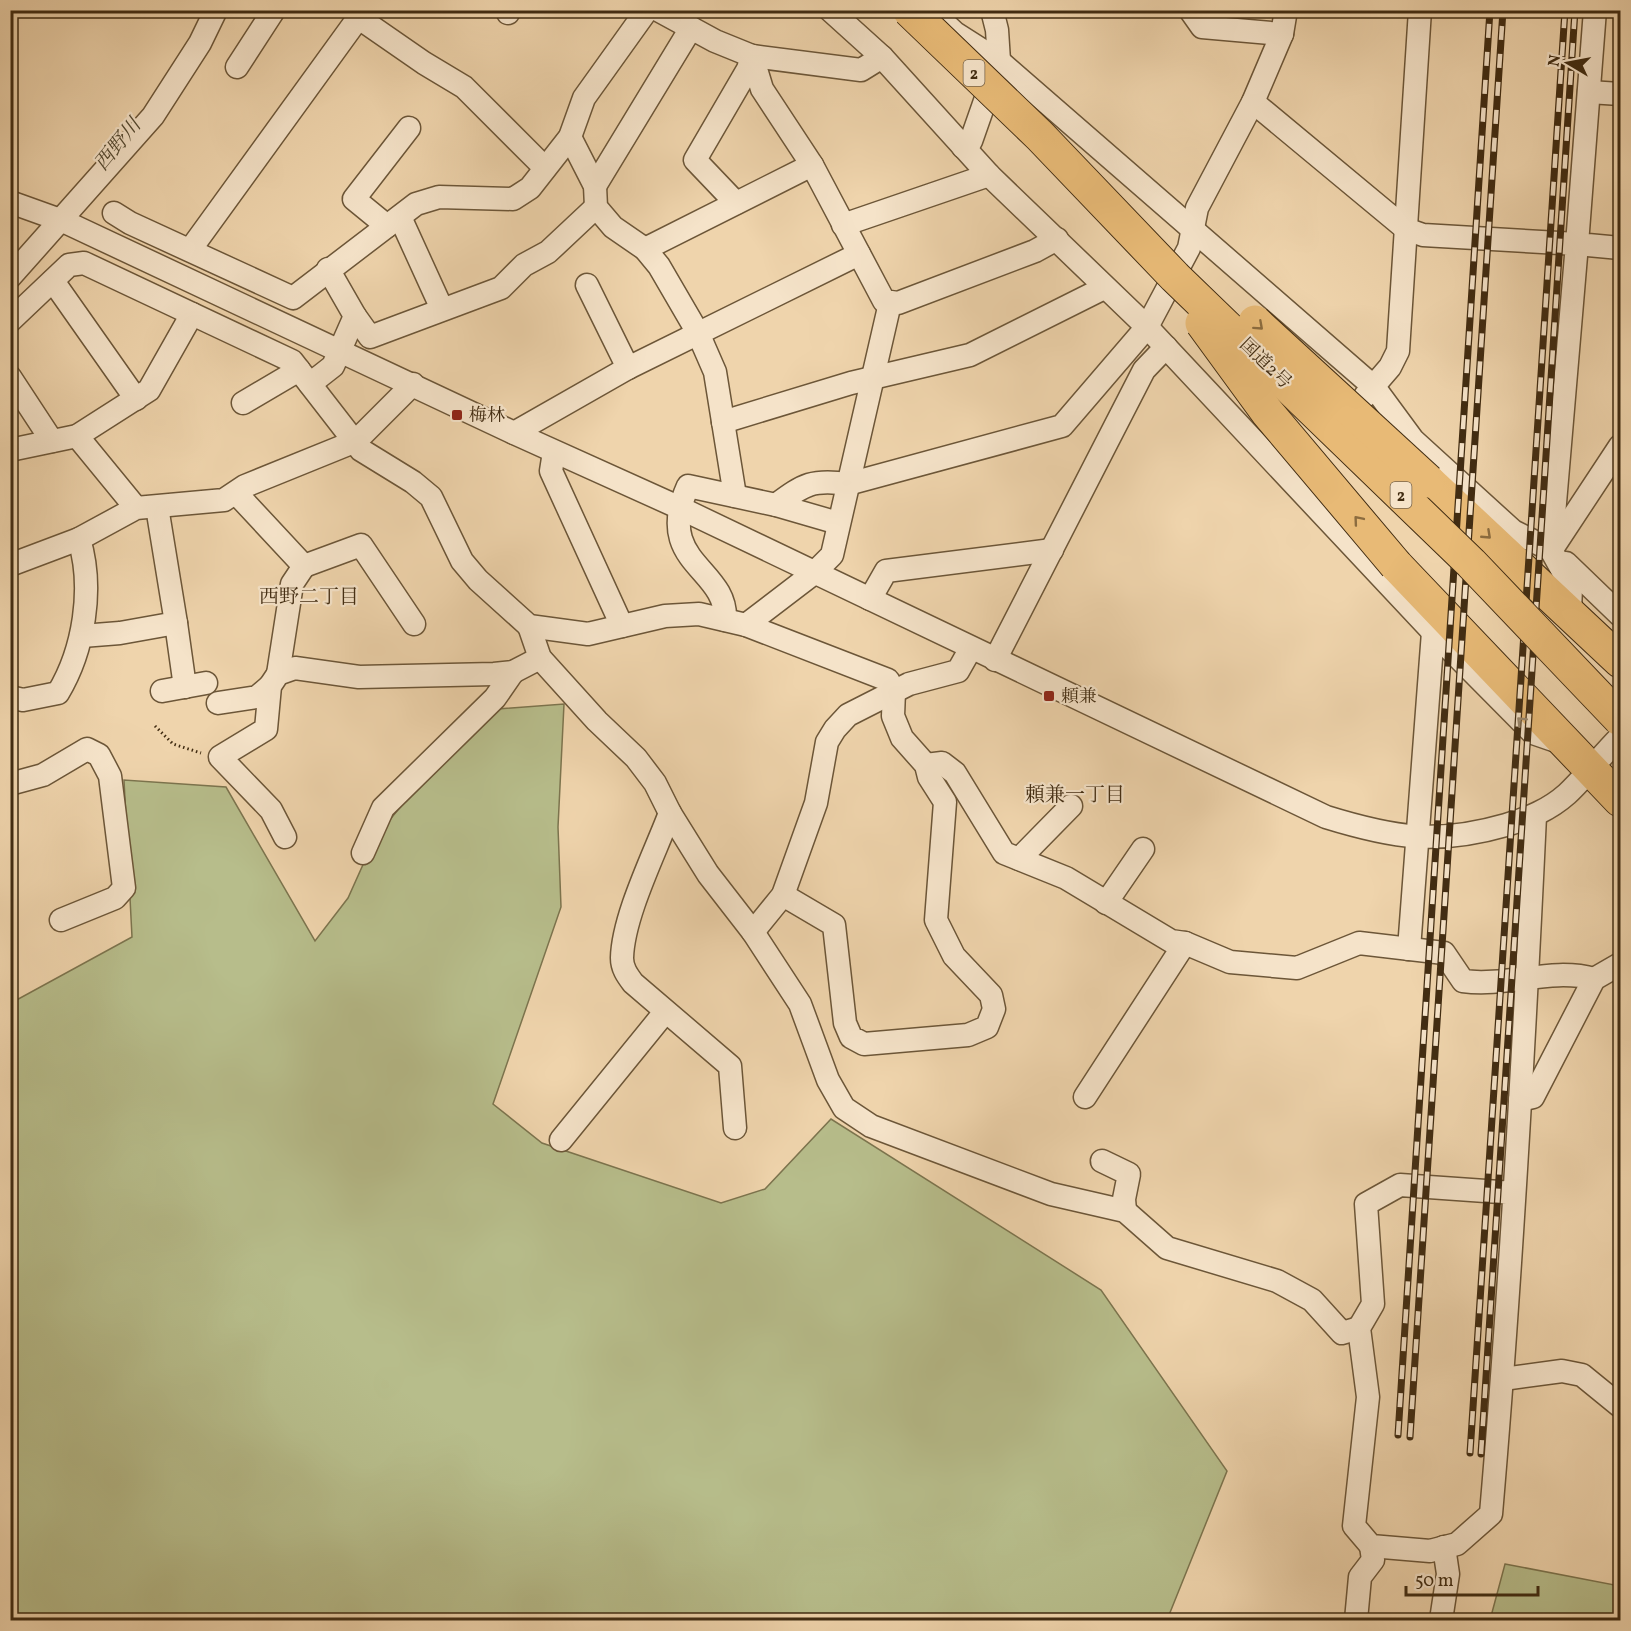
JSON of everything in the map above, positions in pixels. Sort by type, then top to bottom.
[{"type":"highway","name":"国道2号","points":[[909,10],[1040,136],[1175,277],[1471,563],[1620,719]]},
{"type":"highway","points":[[1040,136],[1189,262],[1620,661]]},
{"type":"highway","points":[[1175,277],[1199,319],[1267,412],[1396,565],[1620,800]]},
{"type":"street","points":[[10,277],[63,221],[153,116],[200,43],[216,10]]},
{"type":"street","points":[[237,67],[274,10]]},
{"type":"street","points":[[114,213],[130,223],[293,298],[416,204],[439,197],[513,199],[530,188],[570,137],[584,98],[647,10]]},
{"type":"street","points":[[658,10],[752,65],[861,70],[882,57]]},
{"type":"street","points":[[830,10],[882,57],[988,175],[1057,239],[1104,288],[1148,327],[1433,632],[1533,733],[1580,758]]},
{"type":"street","points":[[931,10],[955,33],[999,61],[1193,227],[1374,387],[1413,440],[1513,531],[1551,550],[1620,615]]},
{"type":"street","points":[[963,147],[970,141],[999,61],[997,30],[992,10]]},
{"type":"street","points":[[1190,10],[1202,27],[1282,34]]},
{"type":"street","points":[[776,505],[802,485],[825,480],[848,484],[1062,426],[1148,327],[1189,248],[1197,208],[1253,102],[1282,34],[1286,10]]},
{"type":"street","points":[[1285,474],[1374,387],[1398,351],[1420,10]]},
{"type":"street","points":[[1570,614],[1571,586],[1551,550],[1563,515],[1577,244],[1595,10]]},
{"type":"street","points":[[190,250],[361,14],[424,63],[464,87],[545,168]]},
{"type":"street","points":[[328,269],[370,337],[501,288],[524,265],[548,252],[596,196],[691,28]]},
{"type":"street","points":[[752,65],[762,89],[812,165],[884,301],[890,303],[1035,251],[1057,239]]},
{"type":"street","points":[[736,203],[695,160],[752,65]]},
{"type":"street","points":[[1589,92],[1620,94]]},
{"type":"street","points":[[1253,102],[1406,229],[1423,235],[1620,248]]},
{"type":"street","points":[[409,128],[354,199],[393,221],[442,309]]},
{"type":"street","points":[[570,137],[596,196],[613,227],[645,249],[659,266],[698,333],[715,372],[735,496]]},
{"type":"street","points":[[645,249],[812,165]]},
{"type":"street","points":[[843,225],[988,175]]},
{"type":"street","points":[[16,204],[63,221],[554,452],[678,507],[1326,817],[1374,832],[1418,837],[1451,838],[1484,831],[1535,816],[1566,794],[1580,758],[1620,736]]},
{"type":"street","points":[[514,433],[628,368],[859,254]]},
{"type":"street","points":[[10,321],[69,265],[84,263],[292,361],[361,450],[413,482],[431,497],[462,561],[478,580],[529,626],[540,658],[597,721],[636,758],[655,783],[670,813],[708,874],[753,932],[800,1004],[828,1080],[844,1108],[871,1126],[1051,1194],[1125,1211],[1167,1248],[1276,1281],[1312,1300],[1342,1333],[1359,1328]]},
{"type":"street","points":[[52,280],[136,399]]},
{"type":"street","points":[[587,285],[628,368]]},
{"type":"street","points":[[723,422],[851,383],[872,380],[970,355],[1104,288]]},
{"type":"street","points":[[736,623],[814,573],[832,555],[890,303]]},
{"type":"street","points":[[10,450],[77,436],[149,390],[192,314]]},
{"type":"street","points":[[243,403],[333,366],[355,316]]},
{"type":"street","points":[[995,660],[1144,370],[1166,347]]},
{"type":"street","points":[[10,377],[52,441]]},
{"type":"street","points":[[10,565],[80,540],[146,507],[224,500],[245,486],[356,441],[413,384]]},
{"type":"street","points":[[77,436],[146,507],[176,623],[196,685],[162,691]]},
{"type":"street","points":[[1563,515],[1620,446]]},
{"type":"street","points":[[554,452],[551,471],[622,626]]},
{"type":"street","points":[[736,623],[726,605],[680,543],[678,507],[688,486],[776,505],[838,523]]},
{"type":"street","points":[[236,493],[304,566]]},
{"type":"street","points":[[10,697],[23,700],[58,693],[69,674],[82,636],[86,561],[80,540]]},
{"type":"street","points":[[285,837],[271,810],[220,757],[267,729],[292,584],[304,566],[361,545],[414,624]]},
{"type":"street","points":[[870,599],[885,571],[1052,550]]},
{"type":"street","points":[[529,626],[588,634],[665,616],[699,614],[736,623],[888,680],[894,691],[893,716],[902,738],[926,765],[929,777],[945,802],[936,920],[954,956],[991,995],[994,1009],[987,1027],[968,1035],[864,1044],[851,1037],[845,1023],[834,925],[783,895]]},
{"type":"street","points":[[82,636],[120,633],[176,623]]},
{"type":"street","points":[[1409,949],[1433,632]]},
{"type":"street","points":[[753,932],[783,895],[816,803],[827,742],[848,715],[909,684],[958,671],[971,648]]},
{"type":"street","points":[[218,703],[257,697],[274,680],[295,668],[359,677],[513,672],[540,658]]},
{"type":"street","points":[[363,853],[383,808],[495,698],[513,672]]},
{"type":"street","points":[[10,784],[43,775],[87,748],[99,755],[110,776],[124,888],[115,898],[61,920]]},
{"type":"street","points":[[926,765],[942,763],[955,773],[1004,853],[1066,878],[1171,941],[1185,943],[1230,962],[1297,968],[1359,943],[1444,953],[1463,981],[1484,984],[1575,973],[1594,979]]},
{"type":"street","points":[[1019,859],[1071,806]]},
{"type":"street","points":[[670,813],[626,932],[622,958],[624,969],[633,983],[730,1066],[735,1128]]},
{"type":"street","points":[[1371,1546],[1430,1551],[1456,1544],[1491,1514],[1503,1379],[1528,979],[1535,816]]},
{"type":"street","points":[[1106,903],[1143,849]]},
{"type":"street","points":[[1084,1097],[1185,943]]},
{"type":"street","points":[[1520,1100],[1533,1097],[1594,979],[1620,964]]},
{"type":"street","points":[[561,1140],[665,1012]]},
{"type":"street","points":[[1102,1161],[1129,1174],[1124,1199],[1125,1211]]},
{"type":"street","points":[[1356,1620],[1360,1577],[1372,1560],[1371,1546],[1354,1526],[1368,1397],[1359,1328],[1373,1304],[1366,1204],[1400,1185],[1514,1193]]},
{"type":"street","points":[[1503,1379],[1562,1371],[1582,1375],[1620,1406]]},
{"type":"street","points":[[1441,1620],[1448,1574],[1444,1547]]},
{"type":"path","points":[[155,726],[173,744],[191,752],[220,757]]},
{"type":"green space","points":[[564,704],[558,827],[561,907],[493,1104],[542,1143],[721,1203],[765,1189],[831,1119],[1101,1290],[1227,1471],[1167,1620],[11,1620],[11,1003],[132,937],[124,780],[226,787],[315,941],[348,898],[375,838],[432,768],[498,709]]},
{"type":"green space","points":[[1505,1564],[1620,1586],[1620,1620],[1490,1620]]},
{"type":"railway","points":[[1398,1435],[1490,10]]},
{"type":"railway","points":[[1410,1437],[1503,10]]},
{"type":"railway","points":[[1470,1453],[1565,10]]},
{"type":"railway","points":[[1481,1454],[1575,10]]},
{"type":"place","name":"梅林","points":[[457,415]]},
{"type":"place","name":"頼兼","points":[[1049,696]]},
{"type":"district","name":"西野二丁目","points":[[309,596]]},
{"type":"district","name":"頼兼一丁目","points":[[1075,794]]},
{"type":"water label","name":"西野川","points":[[117,144]]}]
